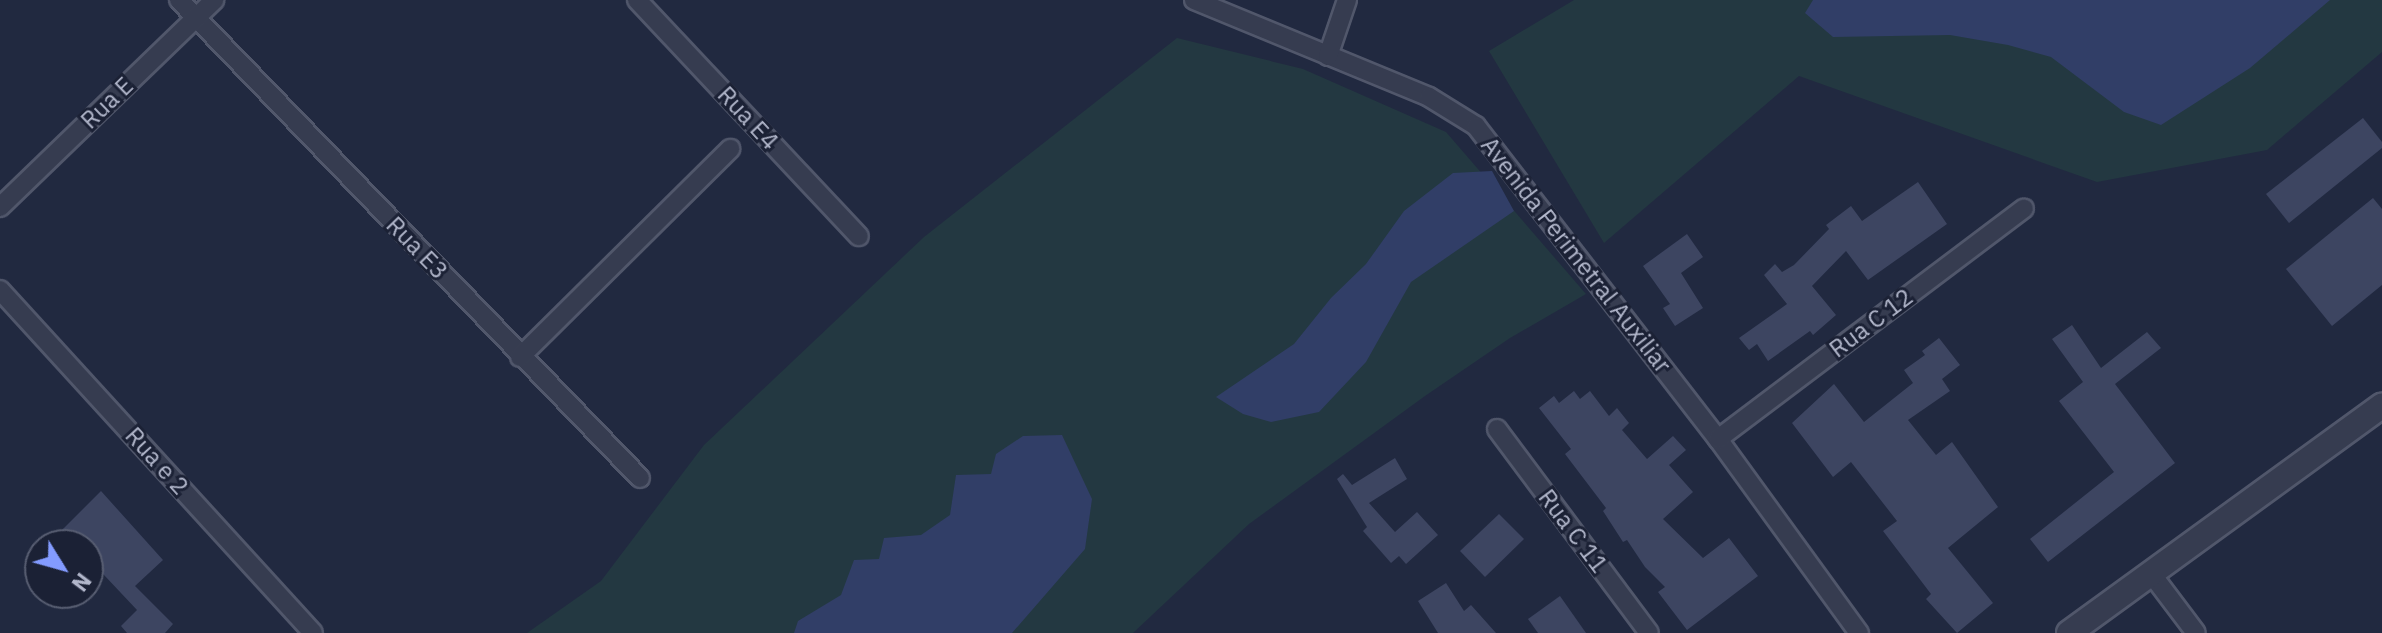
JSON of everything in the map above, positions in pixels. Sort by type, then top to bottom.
[{"type":"street","name":"Rua E3","points":[[179,0],[640,478]]},
{"type":"street","name":"Rua E","points":[[0,207],[214,0]]},
{"type":"street","name":"Rua E4","points":[[637,0],[859,236]]},
{"type":"street","name":"Avenida Perimetral Auxiliar","points":[[1194,0],[1429,97],[1476,126],[1718,439],[1859,633]]},
{"type":"street","points":[[1328,56],[1347,0]]},
{"type":"street","points":[[520,357],[730,149]]},
{"type":"street","name":"Rua C 12","points":[[1718,439],[2024,208]]},
{"type":"street","name":"Rua e 2","points":[[0,290],[313,633]]},
{"type":"street","points":[[2069,633],[2382,406]]},
{"type":"street","name":"Rua C 11","points":[[1497,429],[1649,633]]},
{"type":"street","points":[[2150,572],[2196,633]]},
{"type":"shaded area","points":[[1574,0],[2382,0],[2382,52],[2267,150],[2097,182],[1799,76],[1604,243],[1489,51]]},
{"type":"shaded area","points":[[1177,38],[1303,69],[1446,132],[1586,294],[1510,338],[1425,396],[1249,524],[1133,633],[527,633],[601,581],[704,445],[924,237]]},
{"type":"water","points":[[1813,0],[2330,0],[2250,68],[2161,125],[2124,112],[2051,57],[2008,45],[1950,35],[1833,37],[1805,13]]},
{"type":"water","points":[[1492,171],[1514,211],[1411,282],[1366,362],[1319,412],[1271,422],[1243,414],[1216,397],[1294,344],[1331,298],[1366,264],[1404,211],[1453,173]]},
{"type":"water","points":[[1062,435],[1092,499],[1085,549],[1012,633],[794,633],[798,621],[841,595],[854,560],[879,559],[884,538],[921,535],[950,515],[956,475],[991,474],[996,454],[1023,436]]},
{"type":"building","points":[[2363,118],[2382,142],[2382,148],[2289,223],[2266,194]]},
{"type":"building","points":[[1918,182],[1947,224],[1868,280],[1846,251],[1812,286],[1836,315],[1813,335],[1810,331],[1768,361],[1757,344],[1749,350],[1739,338],[1787,304],[1764,275],[1775,264],[1782,272],[1794,265],[1829,229],[1826,225],[1851,206],[1862,221]]},
{"type":"building","points":[[2373,198],[2382,209],[2382,285],[2332,326],[2286,269]]},
{"type":"building","points":[[1687,234],[1703,257],[1681,273],[1703,308],[1675,326],[1663,308],[1670,304],[1643,266]]},
{"type":"building","points":[[2072,325],[2101,368],[2147,332],[2161,348],[2115,384],[2175,463],[2048,562],[2030,539],[2114,472],[2059,401],[2083,382],[2052,339]]},
{"type":"building","points":[[1939,338],[1960,365],[1942,379],[1950,391],[1908,420],[1936,455],[1952,442],[1998,507],[1948,548],[1993,603],[1957,633],[1926,599],[1931,594],[1883,531],[1897,521],[1851,462],[1833,477],[1792,423],[1834,384],[1864,422],[1913,383],[1904,370],[1925,355],[1922,351]]},
{"type":"building","points":[[1574,391],[1580,399],[1590,391],[1609,416],[1617,408],[1629,423],[1622,430],[1647,459],[1673,436],[1686,450],[1669,465],[1693,492],[1663,519],[1703,558],[1729,538],[1758,576],[1687,630],[1658,592],[1665,587],[1645,567],[1627,540],[1623,542],[1603,511],[1606,508],[1565,454],[1571,449],[1539,408],[1554,396],[1559,403]]},
{"type":"building","points":[[1395,458],[1407,479],[1369,503],[1395,532],[1417,512],[1438,535],[1406,564],[1399,556],[1391,563],[1363,531],[1367,527],[1337,479],[1343,474],[1352,485]]},
{"type":"building","points":[[101,491],[163,560],[135,586],[173,624],[165,633],[127,633],[121,626],[137,610],[104,575],[104,529],[63,529]]},
{"type":"building","points":[[1499,514],[1524,539],[1485,577],[1460,551]]},
{"type":"building","points":[[1446,583],[1464,611],[1471,605],[1496,633],[1438,633],[1418,601]]},
{"type":"building","points":[[1560,596],[1586,633],[1538,633],[1528,619]]}]
